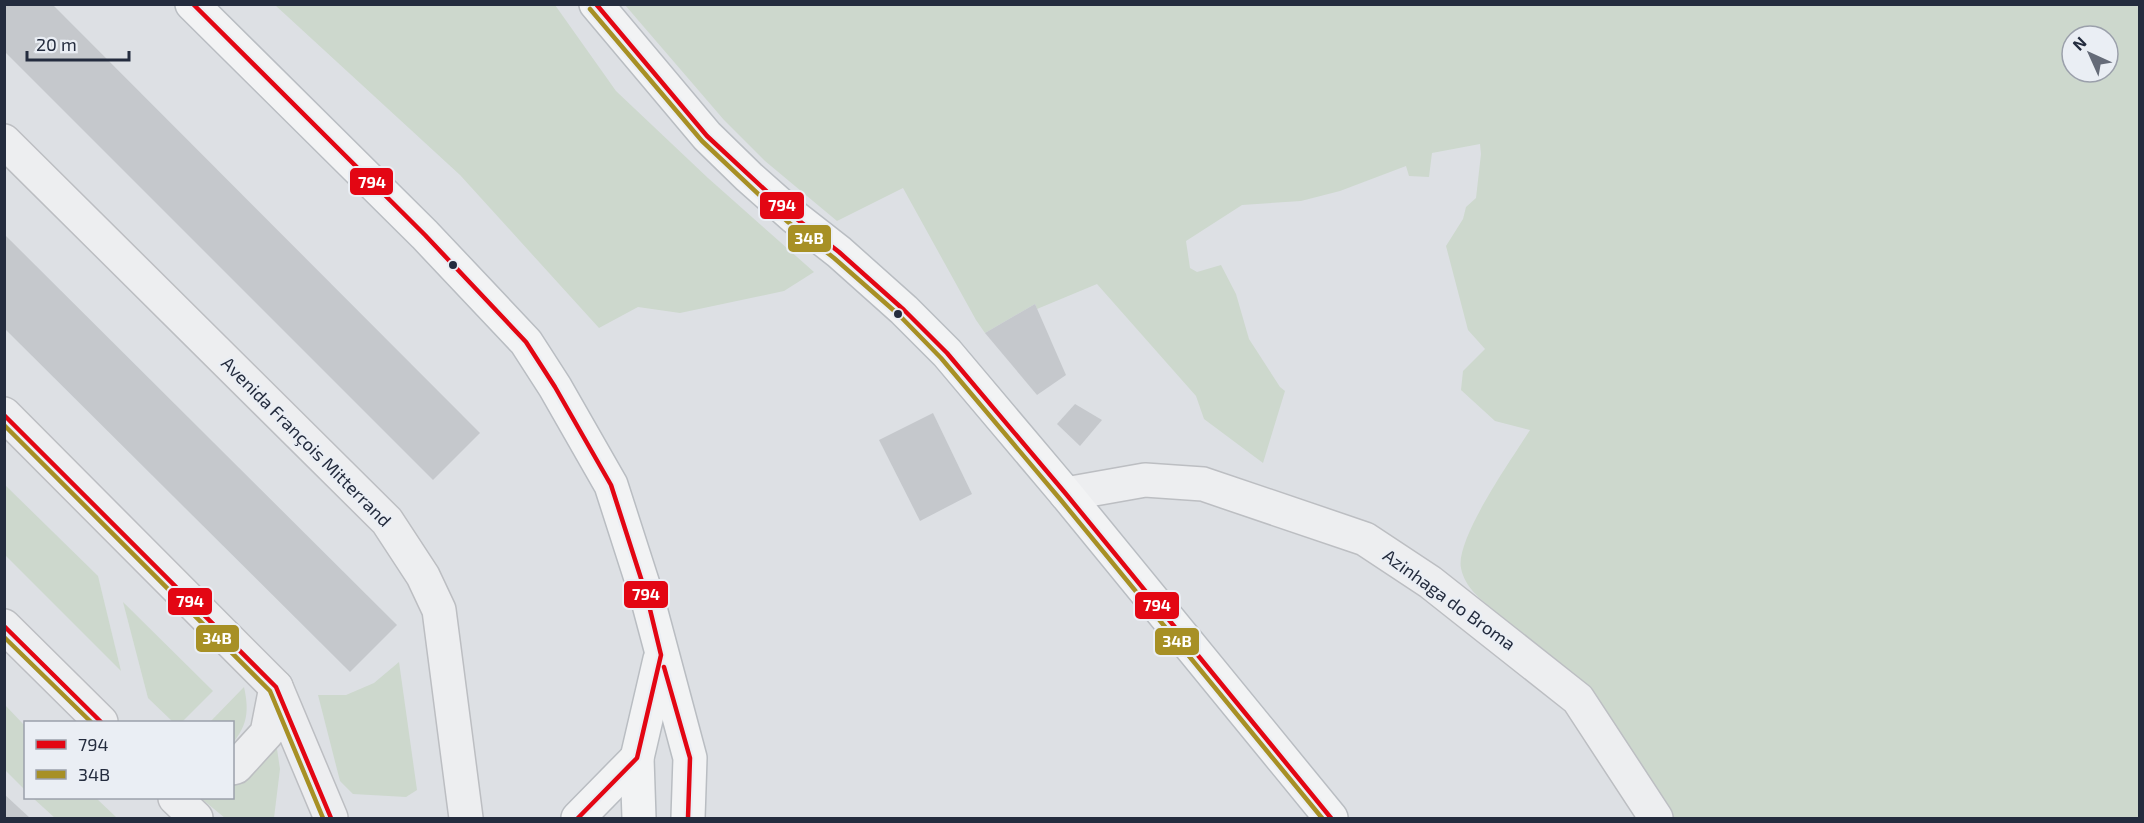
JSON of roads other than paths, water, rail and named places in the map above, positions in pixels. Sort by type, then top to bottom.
[{"type":"main road","points":[[192,4],[424,236],[526,342],[555,387],[612,485],[647,597],[690,758],[688,819]]},
{"type":"main road","points":[[596,4],[707,136],[793,216],[839,252],[904,310],[947,353],[1066,494],[1331,819]]},
{"type":"main road","points":[[639,819],[637,758],[661,655]]},
{"type":"main road","points":[[578,819],[637,758]]},
{"type":"street","name":"Avenida François Mitterrand","points":[[4,141],[387,521],[423,576],[439,610],[466,819]]},
{"type":"street","points":[[4,414],[276,687],[331,819]]},
{"type":"street","name":"Azinhaga do Broma","points":[[1066,494],[1145,480],[1203,484],[1365,539],[1430,582],[1578,699],[1656,819]]},
{"type":"street","points":[[4,626],[99,721]]},
{"type":"street","points":[[234,768],[267,733],[276,687]]},
{"type":"street","points":[[176,799],[196,819]]}]
